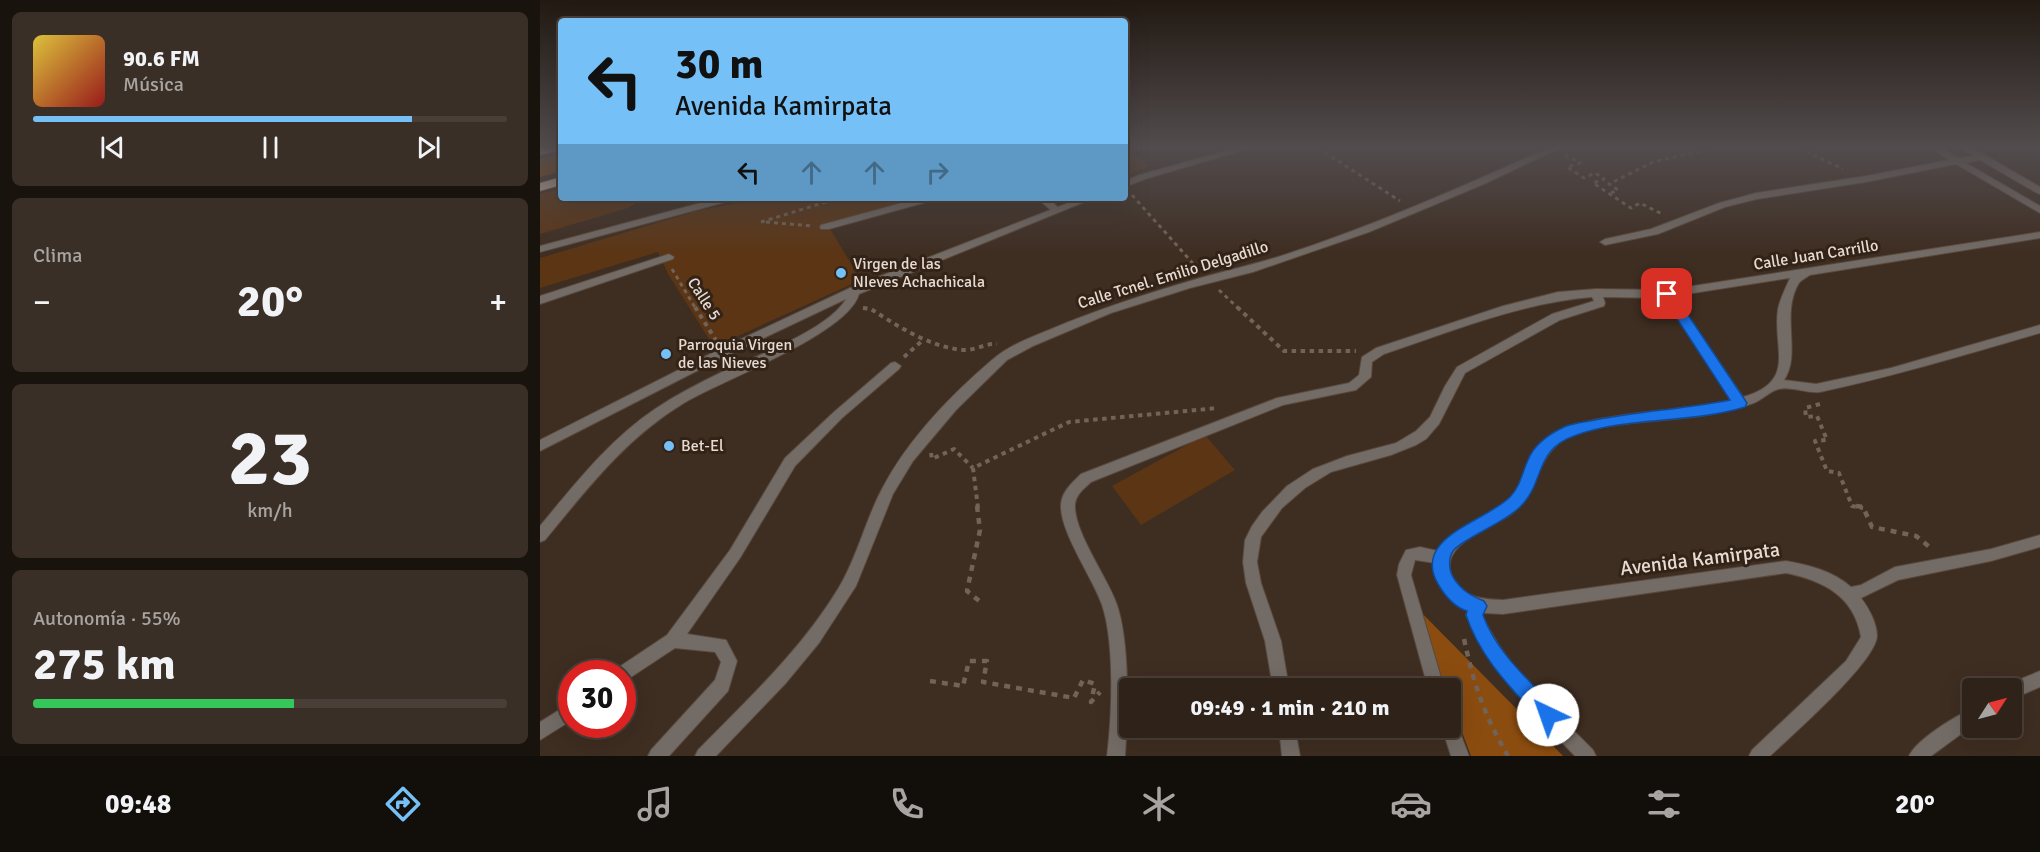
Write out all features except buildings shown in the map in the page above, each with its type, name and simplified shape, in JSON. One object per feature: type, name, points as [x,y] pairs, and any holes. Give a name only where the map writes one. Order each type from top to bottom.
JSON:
[{"type":"street","name":"Calle Tcnel. Emilio Delgadillo","points":[[704,756],[774,686],[802,653],[843,594],[860,560],[886,494],[901,466],[918,443],[996,363],[1011,351],[1092,315],[1248,270],[1416,211],[1478,183]]},
{"type":"street","points":[[1605,242],[1654,232],[1722,205],[1756,196],[1838,183]]},
{"type":"street","points":[[1996,183],[2040,210]]},
{"type":"street","points":[[2025,183],[2040,192]]},
{"type":"street","points":[[540,249],[719,201]]},
{"type":"street","points":[[825,227],[920,201]]},
{"type":"street","points":[[1046,201],[1056,210]]},
{"type":"street","points":[[540,446],[724,352],[854,291],[1081,201]]},
{"type":"street","name":"Calle Juan Carrillo","points":[[1380,351],[1507,309],[1558,296],[1596,293],[1667,294],[2040,235]]},
{"type":"street","points":[[540,300],[669,257]]},
{"type":"street","points":[[1587,756],[1504,666],[1480,631],[1474,615],[1478,606],[1465,602],[1444,578],[1443,551],[1451,542],[1488,522],[1516,502],[1525,489],[1535,460],[1544,447],[1569,431],[1619,420],[1701,411],[1740,403],[1759,397],[1777,384],[1785,370],[1784,308],[1795,279],[1812,270]]},
{"type":"street","points":[[540,536],[621,444],[645,423],[705,386],[818,329],[850,306],[855,298],[854,291]]},
{"type":"street","points":[[1279,678],[1271,635],[1251,568],[1249,552],[1259,526],[1276,505],[1299,484],[1335,465],[1382,454],[1407,445],[1434,424],[1451,383],[1461,370],[1556,317],[1600,303],[1596,293]]},
{"type":"street","points":[[1667,294],[1740,403]]},
{"type":"street","points":[[1777,384],[1816,388],[1902,370],[2040,329]]},
{"type":"street","points":[[1116,756],[1119,726],[1117,647],[1110,606],[1072,525],[1068,504],[1072,492],[1086,478],[1281,401],[1352,387],[1365,376],[1366,360],[1380,351]]},
{"type":"street","points":[[636,665],[673,640],[735,554],[790,462],[895,366]]},
{"type":"street","points":[[1849,594],[1864,591],[1895,574],[1991,555],[2040,542]]},
{"type":"street","points":[[1433,678],[1404,574],[1406,564],[1412,554],[1420,553],[1442,558]]},
{"type":"street","name":"Avenida Kamirpata","points":[[1478,606],[1503,607],[1786,567],[1821,574],[1849,594],[1865,619],[1869,638],[1852,666],[1758,756]]},
{"type":"street","points":[[657,756],[722,685],[729,661],[720,645],[673,640]]},
{"type":"street","points":[[2022,687],[2040,679]]},
{"type":"street","points":[[541,727],[558,718]]},
{"type":"street","points":[[1918,756],[1962,724]]},
{"type":"street","points":[[1288,738],[1291,756]]},
{"type":"street","points":[[1454,738],[1461,756]]},
{"type":"path","points":[[1373,183],[1416,211]]},
{"type":"path","points":[[1593,183],[1631,208],[1640,203],[1677,223]]},
{"type":"path","points":[[1610,183],[1618,190],[1610,194]]},
{"type":"path","points":[[1128,189],[1208,280],[1284,351],[1380,351]]},
{"type":"path","points":[[825,227],[761,222],[829,201]]},
{"type":"path","name":"Calle 5","points":[[669,257],[679,283],[724,352]]},
{"type":"path","points":[[850,306],[871,309],[924,339],[971,350],[991,342],[1011,351]]},
{"type":"path","points":[[895,366],[924,339]]},
{"type":"path","points":[[1816,388],[1824,402],[1804,408],[1806,417],[1817,416],[1827,440],[1815,441],[1827,471],[1839,473],[1852,506],[1863,507],[1872,527],[1916,536],[1948,563]]},
{"type":"path","points":[[973,468],[1069,422],[1222,407]]},
{"type":"path","points":[[918,443],[930,448],[932,459],[954,449],[973,468],[980,530],[967,591],[982,604]]},
{"type":"path","points":[[1464,635],[1474,685],[1494,732],[1508,756]]},
{"type":"path","points":[[930,681],[963,686],[969,661],[987,661],[982,682],[1074,698],[1083,680],[1095,684],[1091,702],[1105,686],[1103,701],[1117,704]]},
{"type":"shaded area","points":[[558,189],[558,201],[639,201],[628,208],[540,234],[540,194]]},
{"type":"shaded area","points":[[748,201],[908,201],[827,224],[861,280],[714,347],[668,274],[658,252],[540,288],[540,258],[700,210]]},
{"type":"shaded area","points":[[1205,435],[1235,470],[1141,525],[1112,486]]},
{"type":"shaded area","points":[[1410,601],[1563,756],[1471,756],[1461,730],[1461,678],[1441,678]]},
{"type":"place","name":"Virgen de las NIeves Achachicala","points":[[841,273]]},
{"type":"place","name":"Parroquia Virgen de las Nieves","points":[[666,354]]},
{"type":"place","name":"Bet-El","points":[[669,446]]},
{"type":"route","points":[[1548,715],[1504,666],[1480,631],[1474,615],[1478,606],[1465,602],[1444,578],[1441,567],[1443,551],[1451,542],[1488,522],[1516,502],[1525,489],[1535,460],[1544,447],[1569,431],[1619,420],[1701,411],[1740,403],[1667,294]]}]
